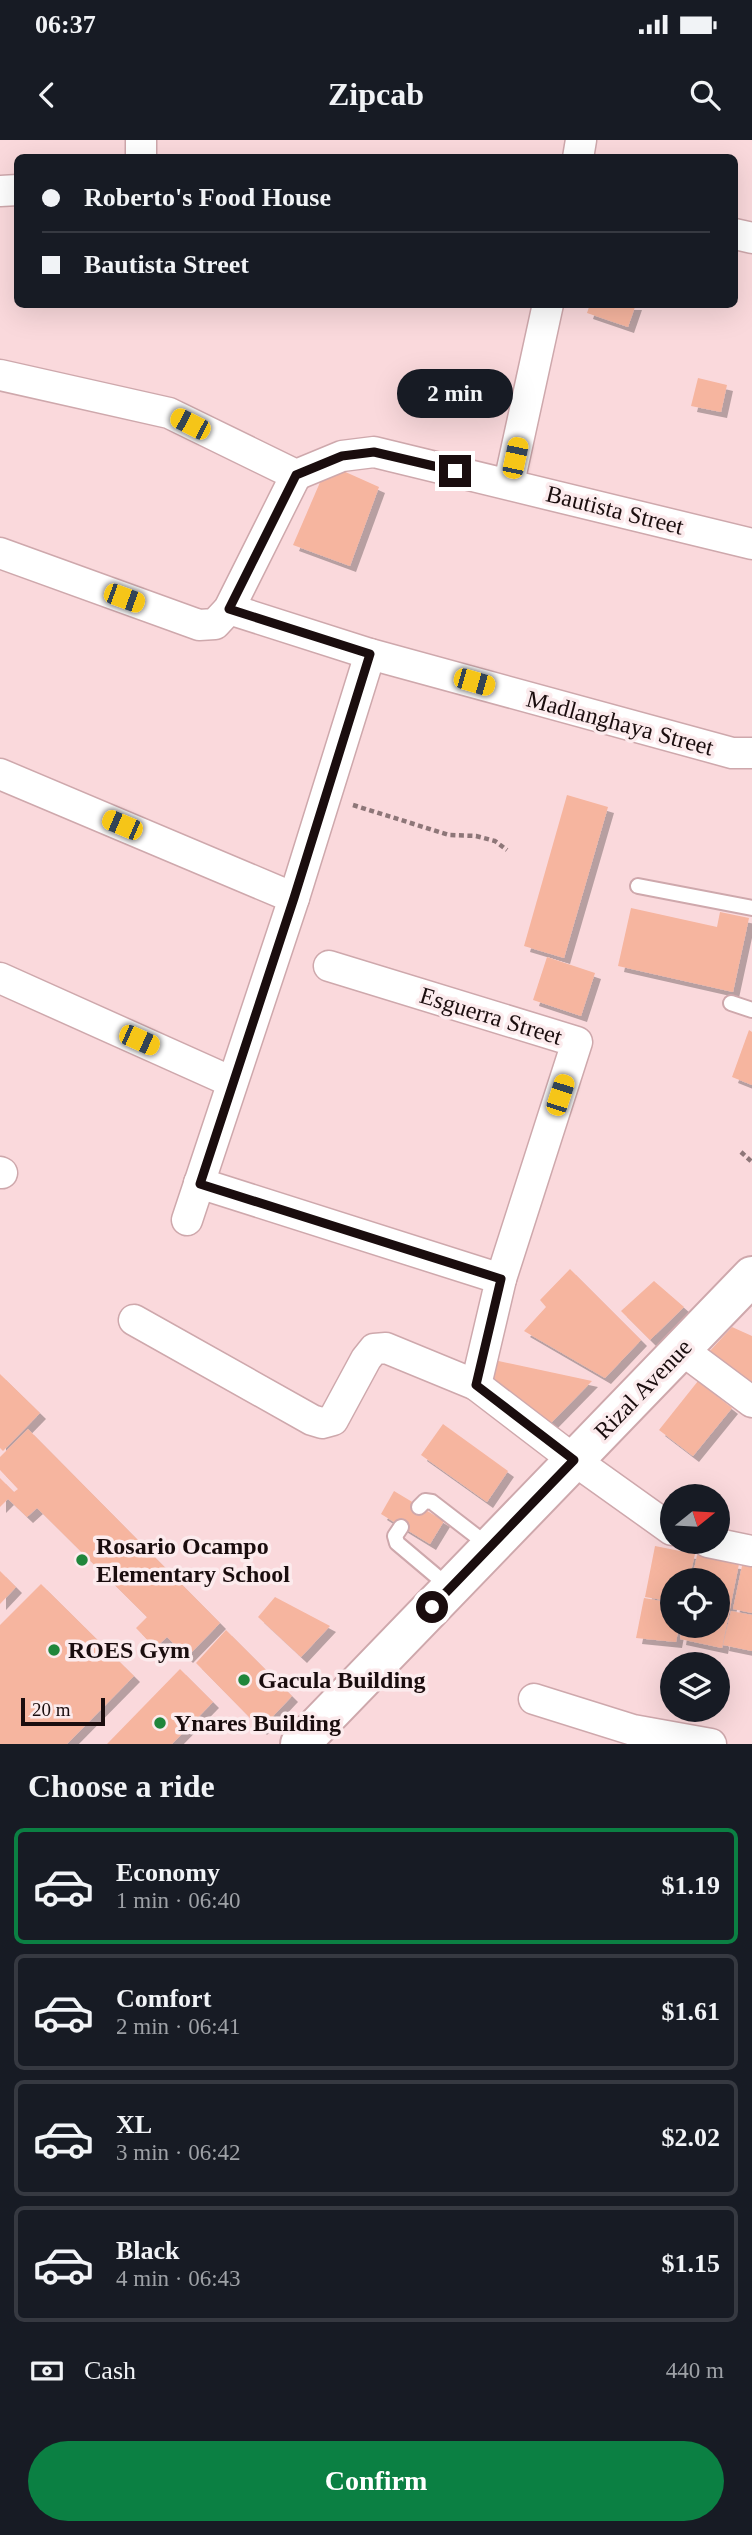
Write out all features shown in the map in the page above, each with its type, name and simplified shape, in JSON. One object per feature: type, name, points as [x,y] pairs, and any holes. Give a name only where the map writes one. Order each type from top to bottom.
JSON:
[{"type":"main road","name":"Rizal Avenue","points":[[300,1744],[752,1276]]},
{"type":"street","points":[[509,483],[547,308]]},
{"type":"street","points":[[0,375],[169,413],[296,475],[229,609],[215,624],[199,625],[0,553]]},
{"type":"street","name":"Bautista Street","points":[[296,475],[342,456],[374,452],[752,544]]},
{"type":"street","name":"Madlanghaya Street","points":[[229,609],[370,654],[732,753],[752,753]]},
{"type":"street","points":[[187,1220],[294,898],[370,654]]},
{"type":"street","points":[[0,774],[294,898]]},
{"type":"street","name":"Esguerra Street","points":[[329,966],[577,1042],[501,1279],[476,1385]]},
{"type":"street","points":[[0,978],[232,1082]]},
{"type":"street","points":[[200,1184],[501,1279]]},
{"type":"street","points":[[134,1321],[312,1420],[322,1423],[333,1420],[374,1349],[386,1348],[476,1385],[660,1521]]},
{"type":"street","points":[[681,1349],[752,1402]]},
{"type":"street","points":[[730,1546],[752,1551]]},
{"type":"street","points":[[534,1699],[633,1730],[711,1744]]},
{"type":"lane","points":[[638,886],[752,908]]},
{"type":"lane","points":[[731,1003],[752,1010]]},
{"type":"lane","points":[[419,1507],[425,1500],[432,1502],[491,1546]]},
{"type":"lane","points":[[401,1527],[395,1535],[397,1543],[450,1588]]},
{"type":"path","points":[[326,796],[449,835],[475,836],[495,841],[507,850]]},
{"type":"path","points":[[741,1152],[752,1162]]},
{"type":"building","points":[[589,308],[635,308],[628,327],[587,313]]},
{"type":"building","points":[[698,378],[727,385],[721,412],[691,406]]},
{"type":"building","points":[[341,470],[379,487],[350,566],[293,545],[321,480]]},
{"type":"building","points":[[567,795],[608,807],[564,958],[524,946]]},
{"type":"building","points":[[631,908],[717,927],[720,912],[749,918],[733,992],[618,966]]},
{"type":"building","points":[[547,957],[595,973],[581,1016],[533,1000]]},
{"type":"building","points":[[749,1030],[752,1032],[752,1085],[732,1077]]},
{"type":"building","points":[[570,1269],[641,1340],[605,1378],[524,1331],[546,1307],[540,1300]]},
{"type":"building","points":[[654,1281],[684,1307],[650,1340],[621,1311]]},
{"type":"building","points":[[732,1327],[752,1336],[752,1383],[744,1377],[741,1379],[708,1353]]},
{"type":"building","points":[[494,1360],[592,1381],[549,1425],[487,1384]]},
{"type":"building","points":[[0,1374],[40,1413],[3,1451],[0,1448]]},
{"type":"building","points":[[698,1381],[732,1408],[693,1456],[659,1430]]},
{"type":"building","points":[[443,1424],[508,1471],[487,1502],[421,1455]]},
{"type":"building","points":[[28,1429],[220,1623],[187,1657],[167,1637],[155,1648],[136,1628],[147,1617],[37,1508],[27,1517],[8,1499],[0,1507],[0,1478],[14,1492],[18,1489],[0,1470],[0,1457]]},
{"type":"building","points":[[394,1491],[444,1521],[430,1544],[381,1514]]},
{"type":"building","points":[[655,1546],[660,1547],[660,1554],[695,1554],[692,1568],[660,1568],[660,1600],[645,1597]]},
{"type":"building","points":[[697,1555],[739,1564],[730,1608],[730,1568],[694,1568]]},
{"type":"building","points":[[743,1561],[752,1563],[752,1613],[733,1609]]},
{"type":"building","points":[[0,1571],[16,1587],[0,1604]]},
{"type":"building","name":"ROES Gym","points":[[41,1584],[134,1676],[67,1744],[0,1744],[0,1625]]},
{"type":"building","points":[[275,1597],[330,1626],[301,1657],[258,1617]]},
{"type":"building","points":[[644,1598],[660,1601],[660,1638],[677,1638],[676,1642],[636,1638]]},
{"type":"building","points":[[731,1611],[752,1615],[752,1651],[723,1645],[725,1638],[730,1638]]},
{"type":"building","name":"Gacula Building","points":[[226,1630],[292,1696],[261,1729],[196,1663]]},
{"type":"building","points":[[680,1638],[724,1638],[722,1648]]},
{"type":"building","name":"Ynares Building","points":[[180,1669],[213,1702],[172,1744],[107,1744]]},
{"type":"place","name":"Rosario Ocampo Elementary School","points":[[82,1560]]},
{"type":"place","name":"ROES Gym","points":[[54,1650]]},
{"type":"place","name":"Gacula Building","points":[[244,1680]]},
{"type":"place","name":"Ynares Building","points":[[160,1723]]},
{"type":"route","points":[[432,1607],[574,1460],[476,1385],[501,1279],[200,1184],[294,898],[370,654],[229,609],[296,475],[342,456],[374,452],[455,471]]}]
